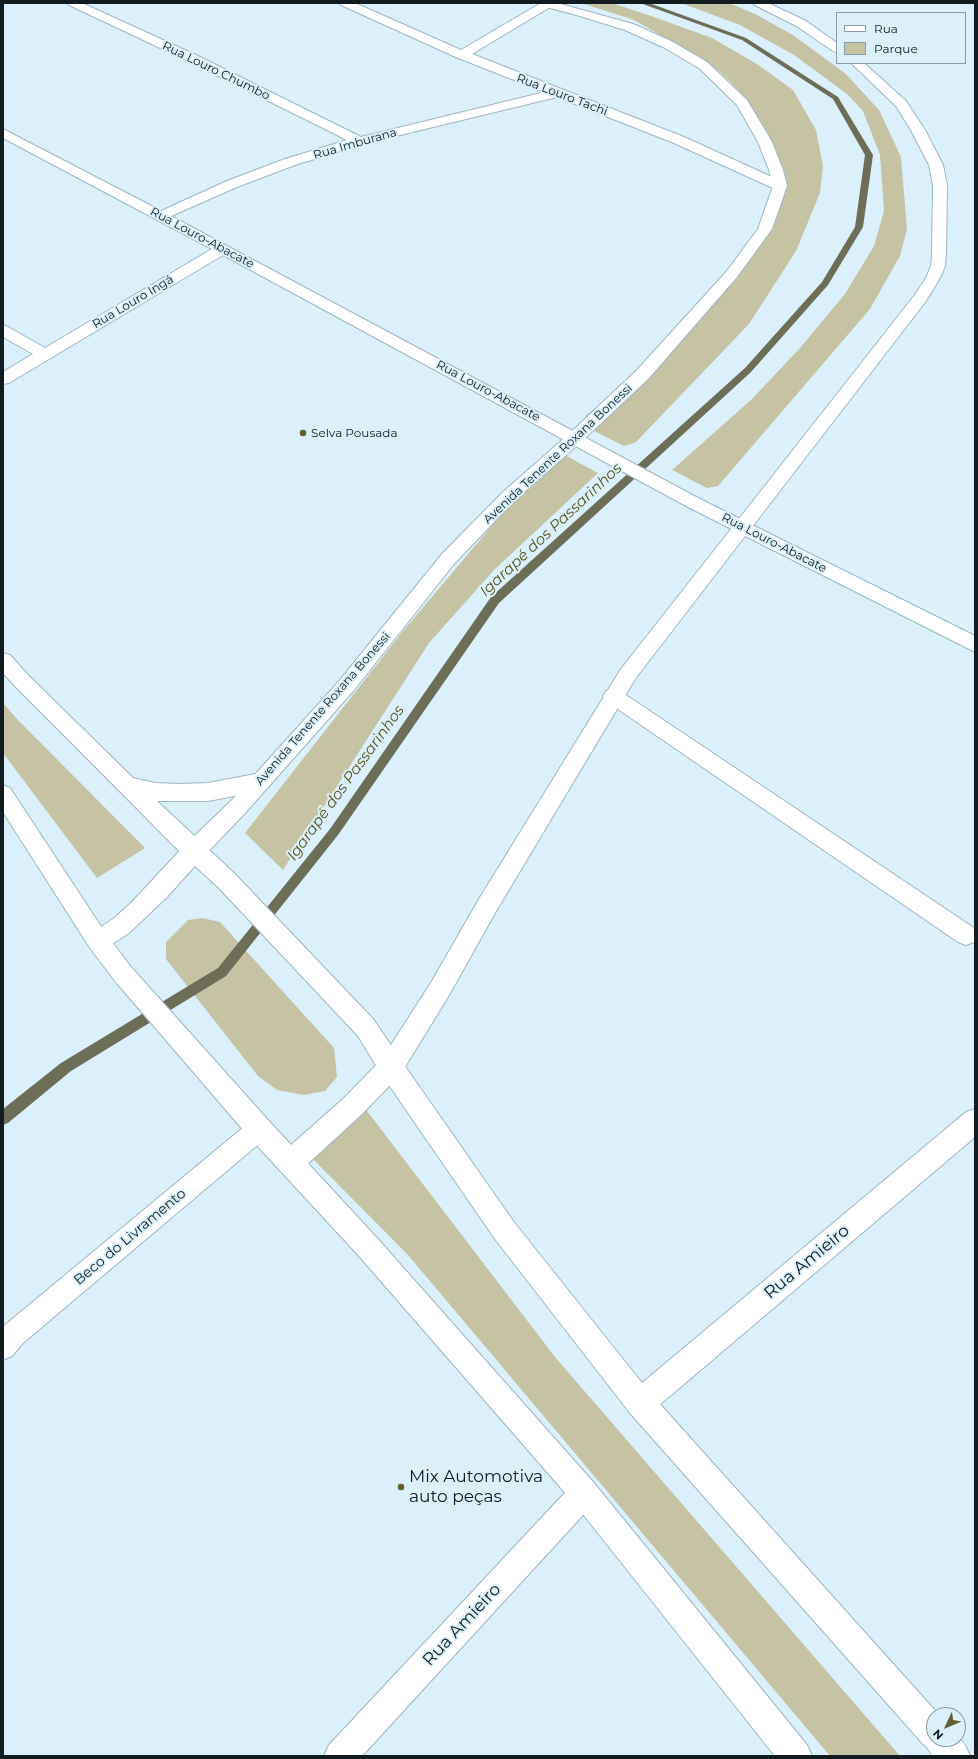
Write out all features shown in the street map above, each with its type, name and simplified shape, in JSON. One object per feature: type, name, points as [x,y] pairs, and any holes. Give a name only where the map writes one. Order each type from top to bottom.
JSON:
[{"type":"street","name":"Rua Louro Chumbo","points":[[73,3],[196,60],[359,141]]},
{"type":"street","name":"Rua Louro Tachi","points":[[345,3],[462,55],[678,140],[780,186]]},
{"type":"street","points":[[759,3],[802,24],[836,47]]},
{"type":"street","points":[[462,55],[546,4],[629,26],[667,44],[703,66],[742,103],[759,129],[776,170],[780,186]]},
{"type":"street","points":[[291,1162],[342,1116],[391,1067],[440,989],[487,906],[613,696],[628,674],[922,298],[938,266],[940,185],[936,165],[918,130],[901,104],[857,64]]},
{"type":"street","name":"Rua Imburana","points":[[160,216],[290,162],[359,141],[557,93]]},
{"type":"street","name":"Rua Louro-Abacate","points":[[3,133],[223,249],[694,503],[975,645]]},
{"type":"street","name":"Avenida Tenente Roxana Bonessi","points":[[98,941],[121,926],[160,890],[194,851],[261,782],[347,685],[448,559],[508,497],[575,438],[643,374],[732,274],[765,229],[780,186]]},
{"type":"street","name":"Rua Louro Ingá","points":[[3,379],[223,249]]},
{"type":"street","points":[[3,330],[44,354]]},
{"type":"street","points":[[3,660],[22,681],[194,851],[226,880],[366,1028],[391,1067],[504,1230],[640,1403],[926,1724]]},
{"type":"street","points":[[613,696],[966,935]]},
{"type":"street","points":[[128,785],[155,792],[180,793],[208,792],[261,782]]},
{"type":"street","points":[[3,794],[98,941],[123,974],[584,1493],[796,1756]]},
{"type":"street","name":"Rua Amieiro","points":[[640,1403],[975,1120]]},
{"type":"street","name":"Rua Amieiro","points":[[340,1756],[584,1493]]},
{"type":"street","points":[[946,1747],[954,1756]]},
{"type":"lane","name":"Beco do Livramento","points":[[3,1348],[14,1334],[259,1128]]},
{"type":"green space","points":[[581,3],[612,3],[651,16],[712,38],[757,64],[793,90],[816,130],[823,166],[820,193],[796,251],[749,324],[636,442],[624,446],[596,432],[585,416],[598,407],[751,259],[770,229],[778,204],[775,148],[765,128],[740,92],[720,72],[695,55],[634,20]]},
{"type":"green space","points":[[681,3],[729,3],[755,14],[793,35],[846,74],[879,110],[901,157],[907,229],[900,256],[870,309],[718,486],[707,488],[672,470],[752,399],[800,348],[845,294],[874,246],[884,211],[880,155],[863,111],[847,94],[794,55],[740,25]]},
{"type":"green space","points":[[559,452],[598,473],[494,570],[429,643],[283,870],[245,833],[403,631],[550,457]]},
{"type":"green space","points":[[3,703],[145,848],[97,878],[3,753]]},
{"type":"green space","points":[[202,918],[220,922],[334,1048],[337,1077],[325,1091],[304,1095],[277,1090],[258,1076],[166,959],[166,942],[188,920]]},
{"type":"green space","points":[[364,1107],[555,1357],[900,1756],[830,1756],[408,1255],[308,1154]]},
{"type":"waterway","name":"Igarapé dos Passarinhos","points":[[3,1118],[66,1067],[222,972],[334,832],[495,600],[748,370],[825,283],[859,227],[869,155],[836,98],[744,39],[643,3]]},
{"type":"place","name":"Selva Pousada","points":[[303,433]]},
{"type":"place","name":"Mix Automotiva auto peças","points":[[401,1487]]}]
